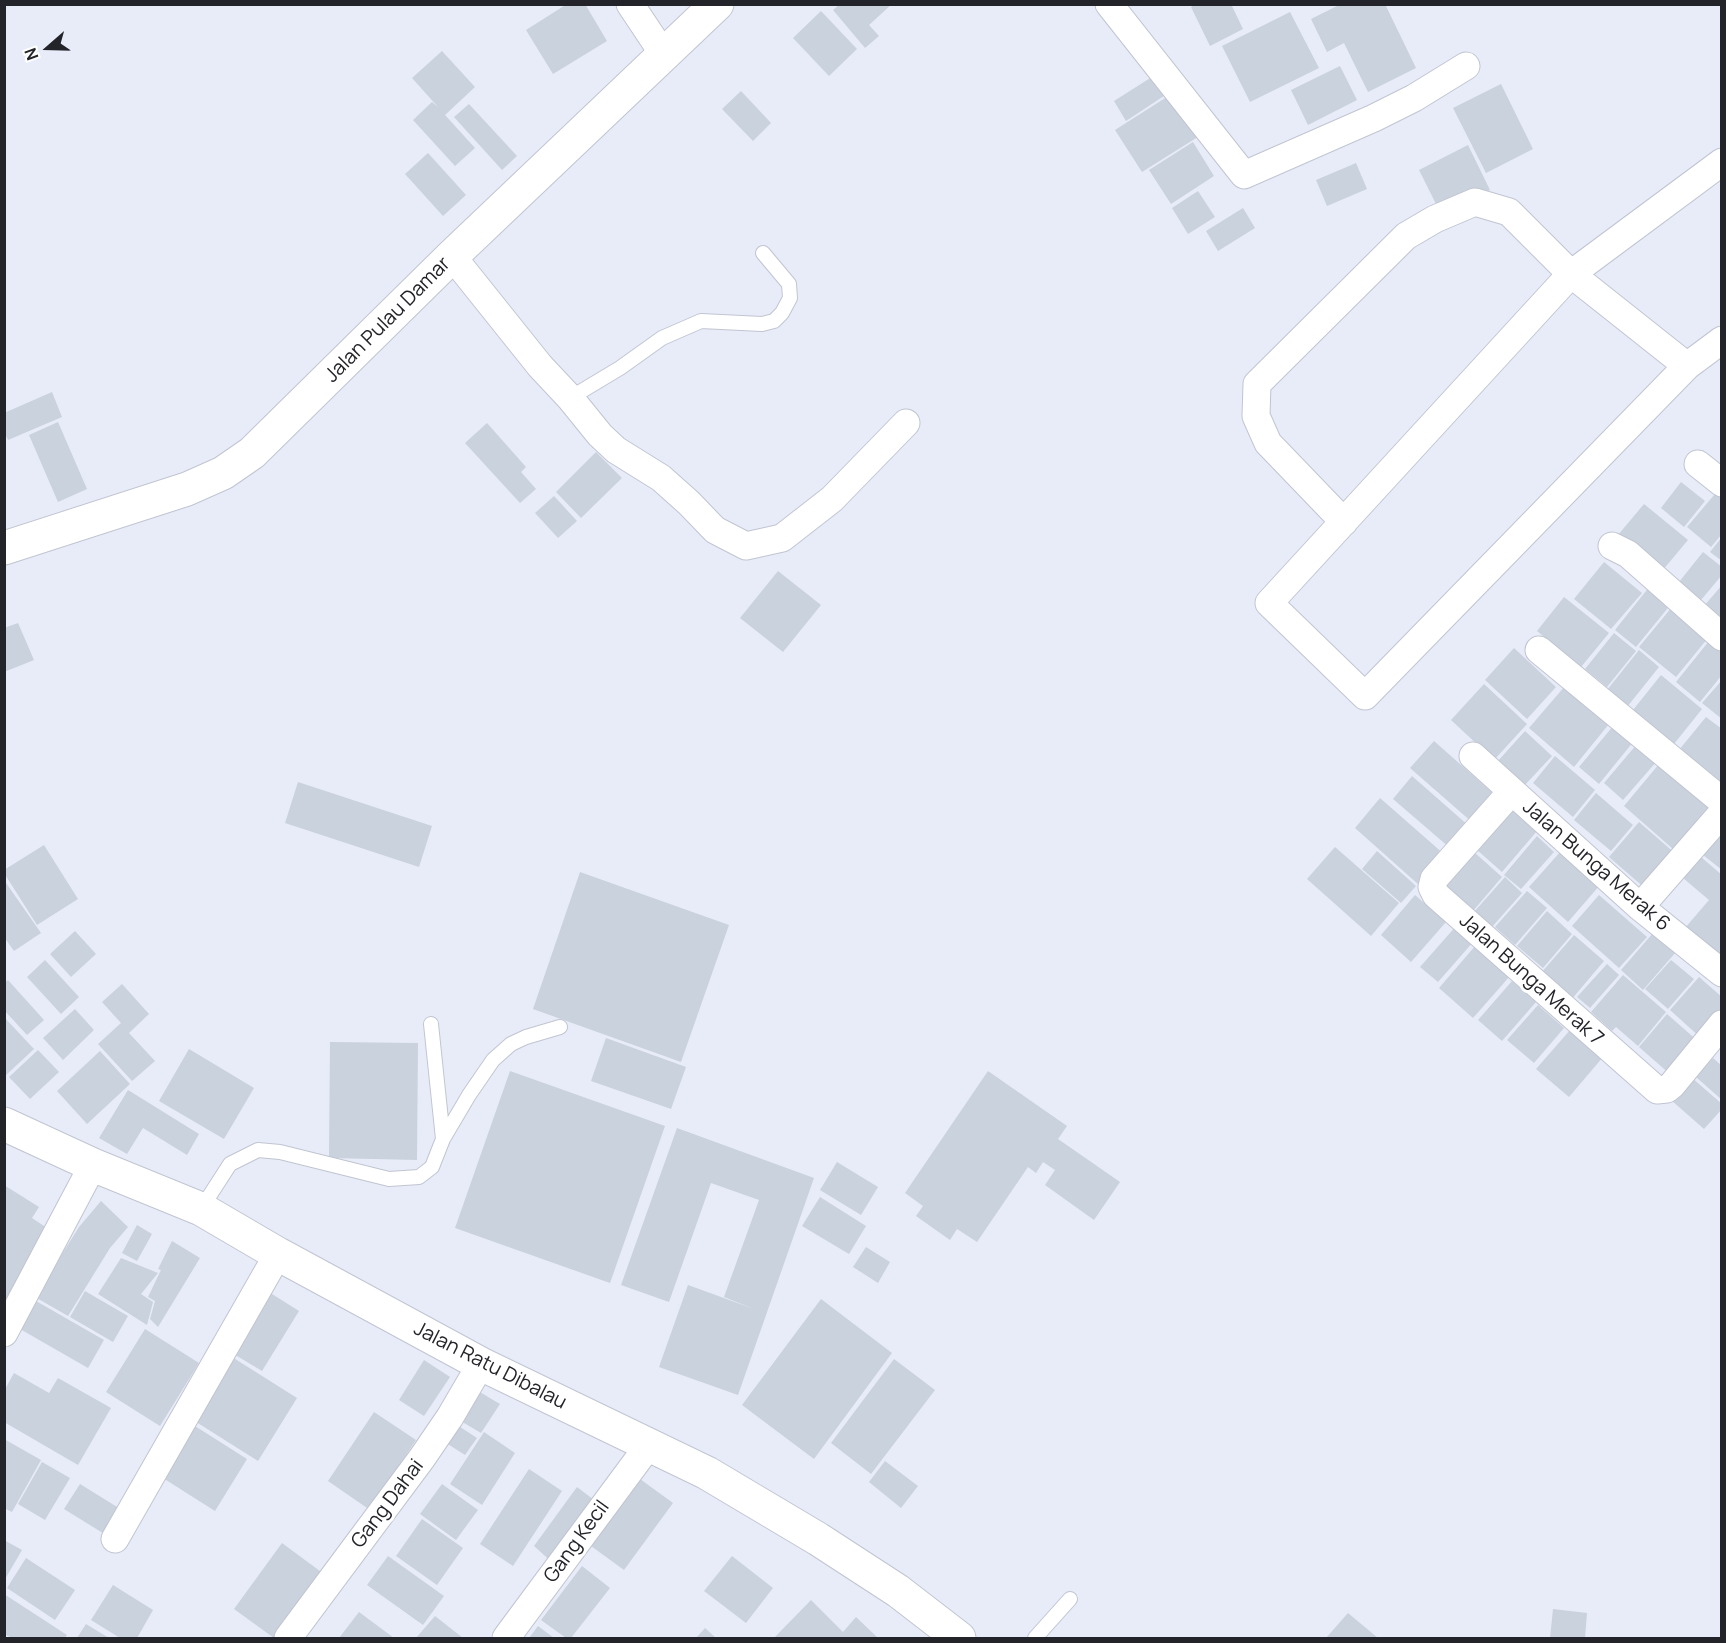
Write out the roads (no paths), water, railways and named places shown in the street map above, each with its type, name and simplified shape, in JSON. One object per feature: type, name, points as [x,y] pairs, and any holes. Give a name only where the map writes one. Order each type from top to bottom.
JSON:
[{"type":"main road","name":"Jalan Pulau Damar","points":[[6,543],[187,489],[233,466],[252,453],[452,256],[717,4]]},
{"type":"main road","name":"Jalan Ratu Dibalau","points":[[4,1124],[93,1165],[201,1209],[278,1254],[481,1364],[707,1473],[898,1590],[954,1637]]},
{"type":"street","points":[[630,4],[664,55]]},
{"type":"street","points":[[1109,4],[1244,175],[1374,118],[1414,98],[1466,66]]},
{"type":"street","points":[[1722,162],[1571,274],[1269,603],[1365,696],[1687,366],[1722,340]]},
{"type":"street","points":[[1344,522],[1268,443],[1256,416],[1257,384],[1406,236],[1435,219],[1475,202],[1509,212],[1571,274],[1687,366]]},
{"type":"street","points":[[452,256],[540,366],[600,435],[616,450],[662,478],[714,530],[746,546],[783,538],[832,499],[906,423]]},
{"type":"street","points":[[1698,464],[1722,483]]},
{"type":"street","points":[[1612,546],[1628,555],[1722,637]]},
{"type":"street","points":[[1539,650],[1722,801]]},
{"type":"street","name":"Jalan Bunga Merak 6","points":[[1473,756],[1640,907],[1722,973]]},
{"type":"street","name":"Jalan Bunga Merak 7","points":[[1512,791],[1434,879],[1432,887],[1436,895],[1657,1090],[1667,1089],[1672,1084],[1722,1024]]},
{"type":"street","points":[[1640,907],[1722,813]]},
{"type":"street","points":[[4,1333],[93,1165]]},
{"type":"street","points":[[115,1539],[278,1254]]},
{"type":"street","name":"Gang Dahai","points":[[288,1638],[422,1458],[450,1417],[481,1364]]},
{"type":"street","name":"Gang Kecil","points":[[506,1638],[649,1445]]},
{"type":"lane","points":[[570,398],[620,368],[662,338],[701,321],[762,324],[774,321],[782,313],[790,298],[789,284],[763,253]]},
{"type":"lane","points":[[430,1024],[443,1139]]},
{"type":"lane","points":[[201,1209],[230,1164],[258,1149],[280,1152],[389,1179],[419,1177],[432,1167],[443,1139],[493,1060],[511,1044],[560,1027]]},
{"type":"lane","points":[[1035,1638],[1070,1599]]}]
